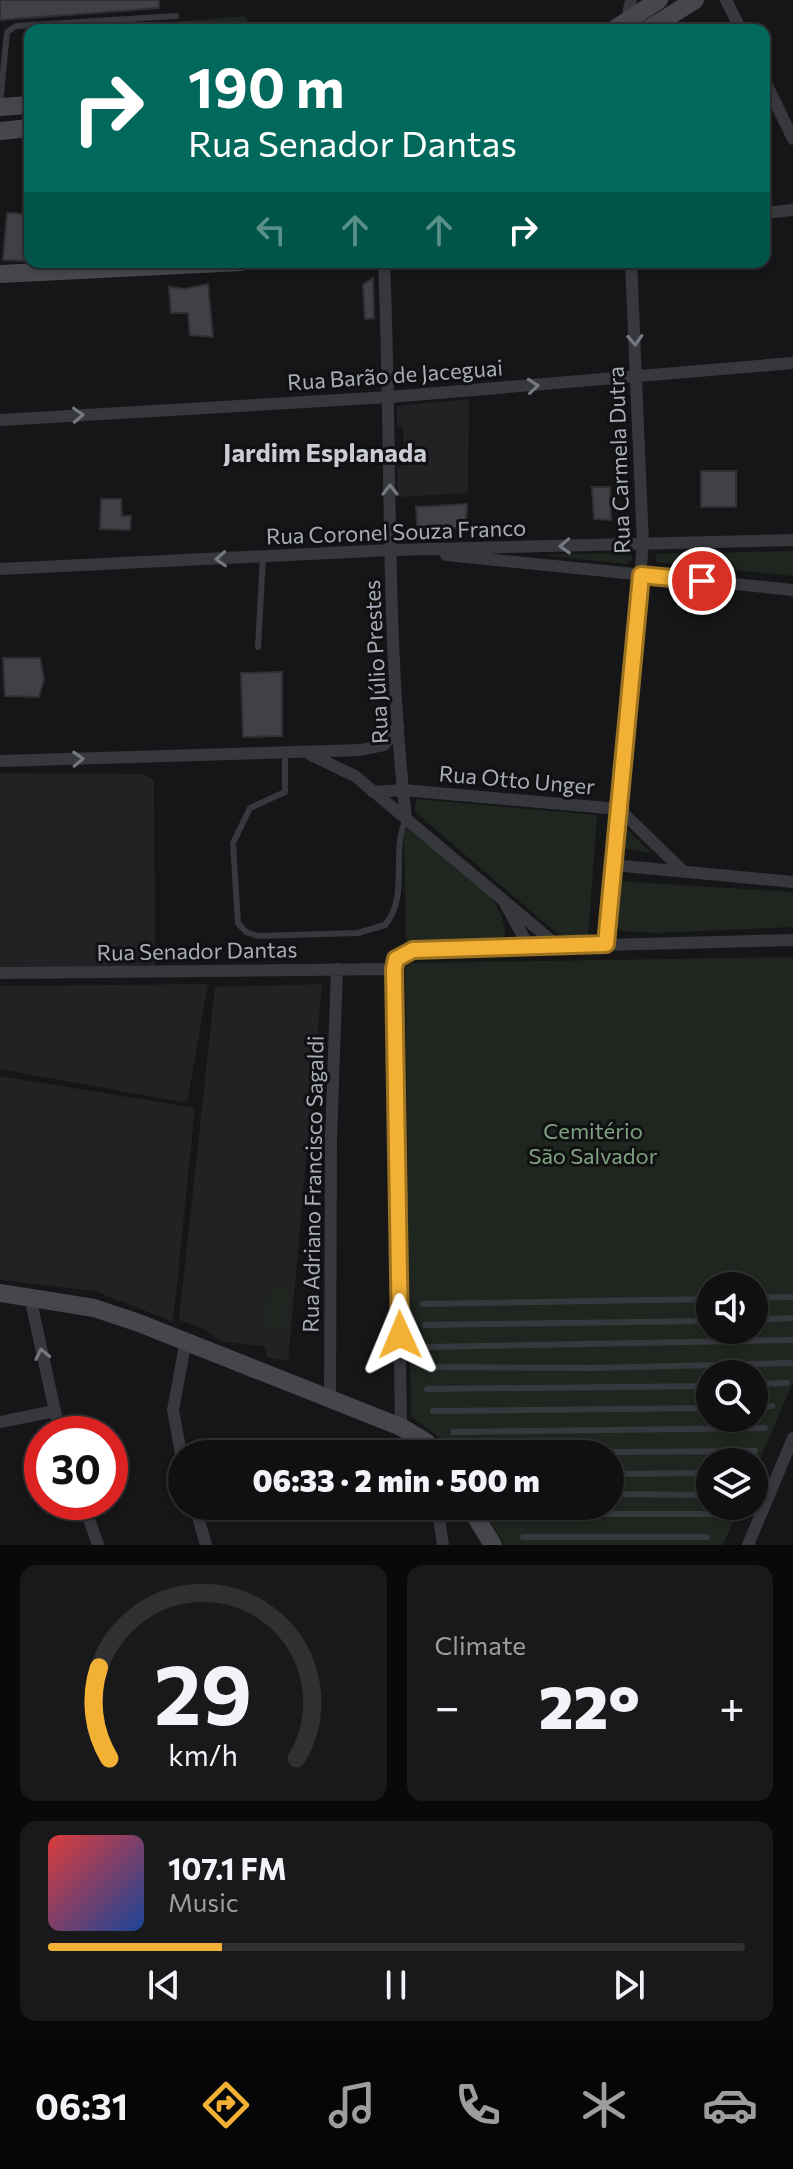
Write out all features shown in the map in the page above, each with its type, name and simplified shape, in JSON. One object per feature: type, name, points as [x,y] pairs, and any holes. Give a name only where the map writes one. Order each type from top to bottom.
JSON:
[{"type":"main road","points":[[627,24],[659,0]]},
{"type":"main road","points":[[657,24],[695,0]]},
{"type":"main road","points":[[0,108],[24,106]]},
{"type":"main road","points":[[0,131],[24,129]]},
{"type":"main road","points":[[0,274],[120,268]]},
{"type":"main road","points":[[0,1293],[94,1308],[186,1340],[401,1427],[417,1440]]},
{"type":"main road","points":[[478,1520],[493,1545]]},
{"type":"street","points":[[623,24],[631,0]]},
{"type":"street","points":[[726,0],[738,24]]},
{"type":"street","points":[[770,91],[793,139]]},
{"type":"street","points":[[770,212],[793,210]]},
{"type":"street","name":"Rua Júlio Prestes","points":[[384,268],[390,397],[391,550],[406,819]]},
{"type":"street","name":"Rua Carmela Dutra","points":[[606,944],[643,544],[631,268]]},
{"type":"street","name":"Rua Barão de Jaceguai","points":[[0,420],[390,397],[793,363]]},
{"type":"street","name":"Rua Coronel Souza Franco","points":[[0,569],[391,550],[793,540]]},
{"type":"street","points":[[391,550],[793,590]]},
{"type":"street","points":[[0,761],[377,749],[399,726]]},
{"type":"street","points":[[305,752],[339,766],[373,792],[558,946]]},
{"type":"street","name":"Rua Otto Unger","points":[[373,792],[403,790],[619,809],[681,869]]},
{"type":"street","points":[[613,865],[681,869],[793,882]]},
{"type":"street","points":[[500,895],[529,947]]},
{"type":"street","points":[[401,1427],[394,969],[401,954],[413,950],[793,940]]},
{"type":"street","name":"Rua Adriano Francisco Sagaldi","points":[[330,1399],[331,1139],[337,969]]},
{"type":"street","name":"Rua Senador Dantas","points":[[0,973],[394,969]]},
{"type":"street","points":[[30,1297],[55,1416]]},
{"type":"street","points":[[179,1440],[173,1410],[186,1340]]},
{"type":"street","points":[[0,1422],[54,1411]]},
{"type":"street","points":[[748,1545],[793,1438]]},
{"type":"street","points":[[89,1520],[98,1545]]},
{"type":"street","points":[[199,1520],[206,1545]]},
{"type":"street","points":[[439,1520],[443,1545]]},
{"type":"lane","points":[[48,24],[176,16]]},
{"type":"lane","points":[[0,108],[7,32],[24,26]]},
{"type":"lane","points":[[258,647],[263,557]]},
{"type":"lane","points":[[285,752],[285,792],[250,808],[233,843],[238,923],[246,932],[258,936],[358,933],[385,925],[398,903],[400,839],[406,819]]},
{"type":"lane","points":[[768,1298],[793,1297]]},
{"type":"lane","points":[[423,1304],[696,1299]]},
{"type":"lane","points":[[768,1319],[793,1318]]},
{"type":"lane","points":[[425,1325],[696,1321]]},
{"type":"lane","points":[[426,1347],[793,1340]]},
{"type":"lane","points":[[429,1367],[592,1368],[790,1363]]},
{"type":"lane","points":[[768,1384],[787,1383]]},
{"type":"lane","points":[[427,1389],[696,1386]]},
{"type":"lane","points":[[768,1406],[772,1406]]},
{"type":"lane","points":[[433,1411],[696,1408]]},
{"type":"lane","points":[[453,1432],[696,1429]]},
{"type":"lane","points":[[624,1452],[696,1451]]},
{"type":"lane","points":[[624,1474],[696,1473]]},
{"type":"lane","points":[[624,1494],[696,1495]]},
{"type":"lane","points":[[624,1514],[696,1514]]},
{"type":"lane","points":[[523,1537],[707,1537]]},
{"type":"shaded area","points":[[469,399],[468,493],[398,497],[397,469],[405,463],[403,427],[397,427],[397,406]]},
{"type":"shaded area","points":[[0,773],[143,774],[154,780],[155,965],[0,967]]},
{"type":"shaded area","points":[[208,984],[187,1103],[0,1069],[0,986]]},
{"type":"shaded area","points":[[322,984],[288,1361],[267,1357],[265,1346],[222,1342],[204,1329],[179,1320],[215,987]]},
{"type":"shaded area","points":[[0,1076],[195,1108],[173,1322],[95,1291],[0,1280]]},
{"type":"green space","points":[[245,16],[248,24],[148,24]]},
{"type":"green space","points":[[793,551],[793,576],[656,562],[656,554]]},
{"type":"green space","points":[[631,553],[632,560],[627,564],[540,555]]},
{"type":"green space","points":[[416,799],[597,815],[588,937],[559,935],[415,812]]},
{"type":"green space","points":[[625,827],[651,853],[624,848]]},
{"type":"green space","points":[[409,828],[454,861],[482,887],[502,917],[506,934],[499,942],[406,945],[404,832]]},
{"type":"green space","points":[[617,881],[793,892],[793,927],[658,933],[621,931],[613,921]]},
{"type":"green space","name":"Cemitério São Salvador","points":[[793,957],[793,1382],[765,1448],[696,1448],[696,1520],[734,1520],[723,1545],[505,1545],[490,1520],[624,1520],[624,1440],[442,1440],[411,1416],[405,963]]},
{"type":"green space","points":[[270,1285],[288,1287],[284,1328],[266,1327]]},
{"type":"building","points":[[0,0],[159,0],[159,8],[0,20]]},
{"type":"building","points":[[7,213],[24,214],[24,261],[3,260]]},
{"type":"building","points":[[373,278],[374,318],[365,319],[363,285]]},
{"type":"building","points":[[208,284],[213,337],[190,335],[188,313],[171,313],[169,287],[185,289]]},
{"type":"building","points":[[701,471],[736,471],[736,507],[701,507]]},
{"type":"building","points":[[592,487],[610,487],[611,520],[594,519]]},
{"type":"building","points":[[101,499],[121,499],[122,516],[131,516],[130,530],[100,529]]},
{"type":"building","points":[[467,504],[466,528],[432,529],[432,536],[418,536],[416,507]]},
{"type":"building","points":[[3,658],[40,658],[44,679],[39,697],[5,696]]},
{"type":"building","points":[[282,672],[282,736],[243,737],[241,673]]},
{"type":"district","name":"Jardim Esplanada","points":[[325,453]]},
{"type":"route","points":[[400,1335],[396,959],[413,950],[606,944],[641,575],[702,581]]}]
